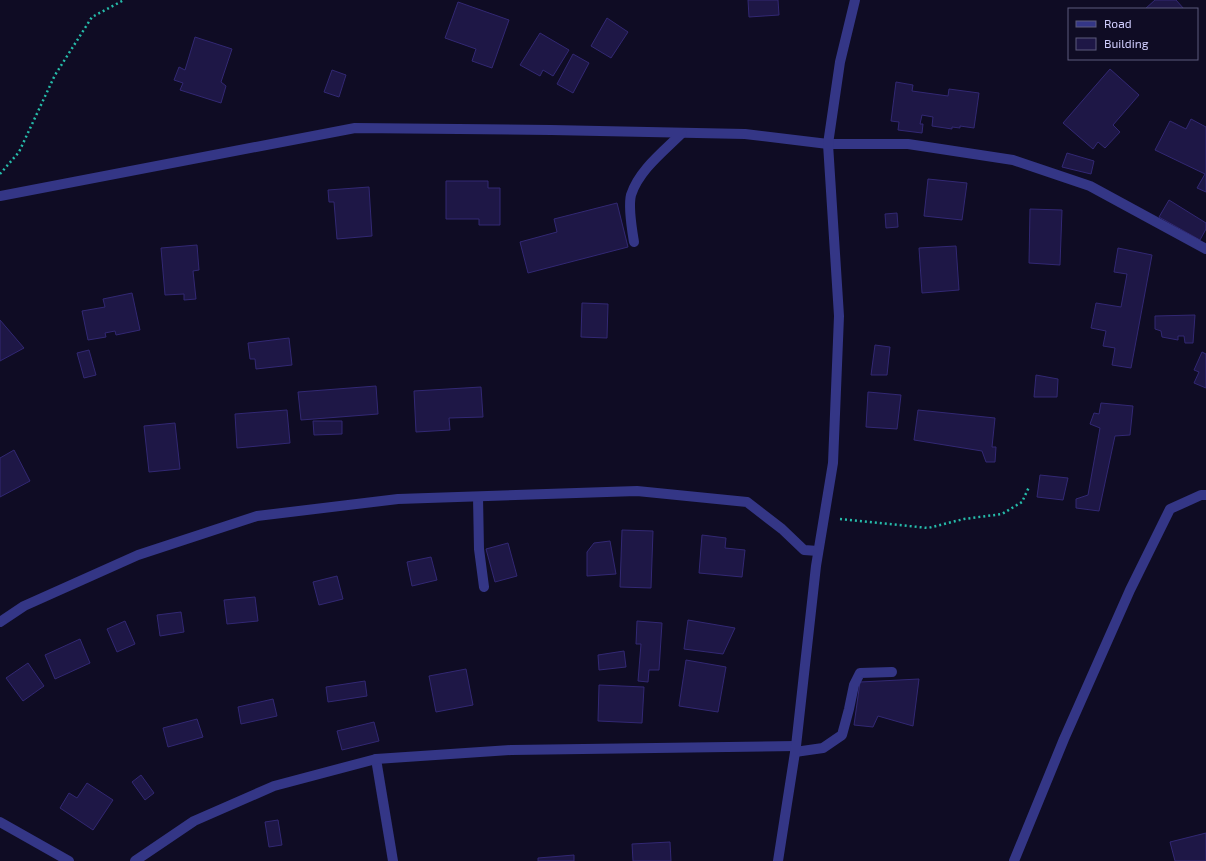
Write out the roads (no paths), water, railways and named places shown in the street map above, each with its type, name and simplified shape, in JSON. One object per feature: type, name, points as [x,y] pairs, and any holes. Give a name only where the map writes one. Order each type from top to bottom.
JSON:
[{"type":"street","points":[[778,861],[795,749],[818,552],[833,463],[839,316],[828,144],[840,62],[854,0]]},
{"type":"street","points":[[0,196],[355,128],[746,134],[828,144],[908,144],[1013,160],[1090,186],[1206,249]]},
{"type":"street","points":[[634,242],[631,226],[631,196],[640,176],[682,133]]},
{"type":"street","points":[[0,622],[24,606],[138,555],[256,516],[398,499],[637,491],[747,502],[782,529],[804,550],[818,552]]},
{"type":"street","points":[[1014,861],[1064,739],[1130,590],[1170,509],[1201,495],[1206,495]]},
{"type":"street","points":[[478,497],[479,549],[484,587]]},
{"type":"street","points":[[135,861],[194,821],[274,786],[376,759],[511,750],[823,748],[842,735],[854,685],[860,673],[892,672]]},
{"type":"street","points":[[376,759],[393,861]]},
{"type":"street","points":[[0,822],[69,861]]}]
